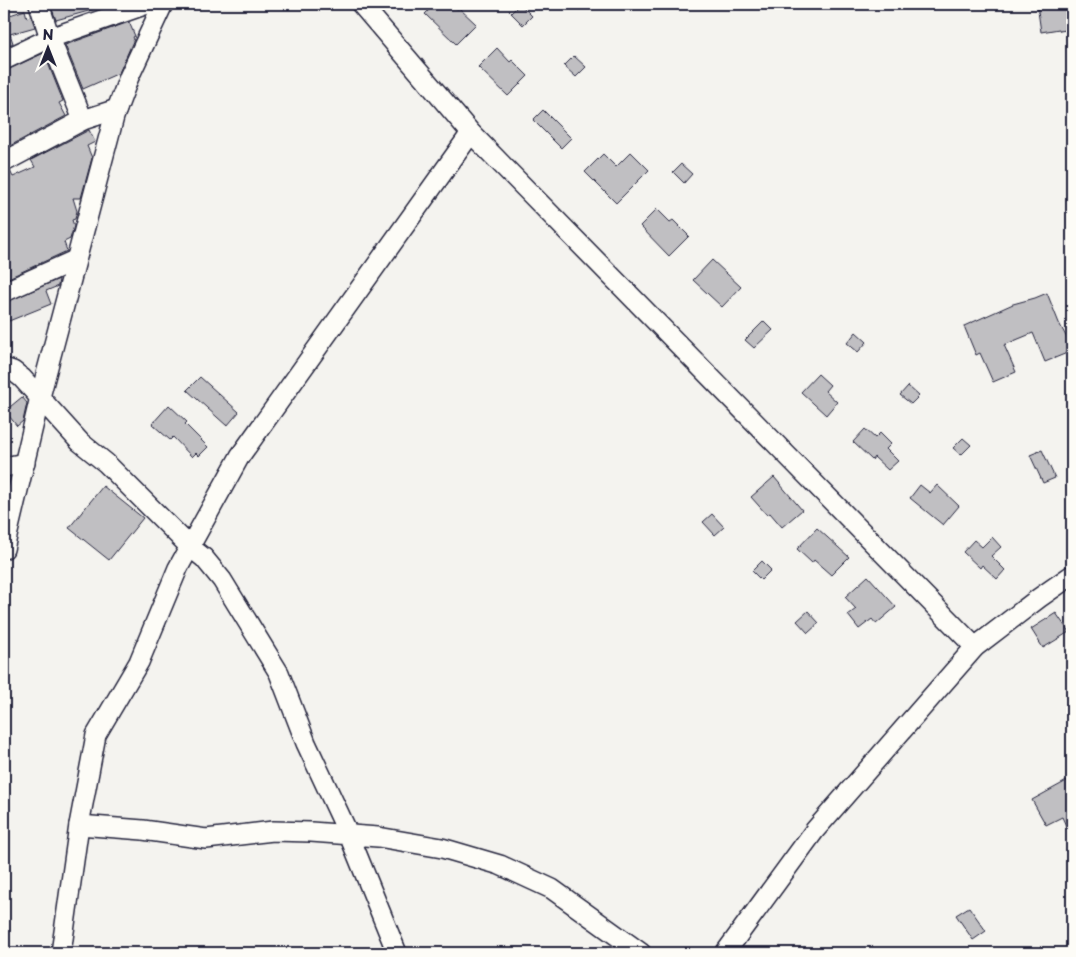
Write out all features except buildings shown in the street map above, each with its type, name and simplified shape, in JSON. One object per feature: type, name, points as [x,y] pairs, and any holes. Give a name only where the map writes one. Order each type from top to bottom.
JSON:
[{"type":"street","points":[[39,4],[50,38],[84,120]]},
{"type":"street","points":[[4,60],[50,38],[147,4]]},
{"type":"street","points":[[4,549],[75,260],[117,109],[129,77],[163,4]]},
{"type":"street","points":[[361,4],[471,133],[975,647]]},
{"type":"street","points":[[4,162],[84,120],[117,109]]},
{"type":"street","points":[[61,953],[79,825],[96,735],[139,662],[178,568],[240,456],[471,133]]},
{"type":"street","points":[[4,292],[75,260]]},
{"type":"street","points":[[4,368],[13,370],[80,442],[106,463],[213,568],[279,673],[306,743],[349,835],[397,953]]},
{"type":"street","points":[[4,467],[24,463]]},
{"type":"street","points":[[725,953],[815,830],[975,647],[1072,575]]},
{"type":"street","points":[[79,825],[143,830],[206,840],[273,831],[292,831],[408,841],[442,848],[500,864],[552,889],[641,953]]}]
